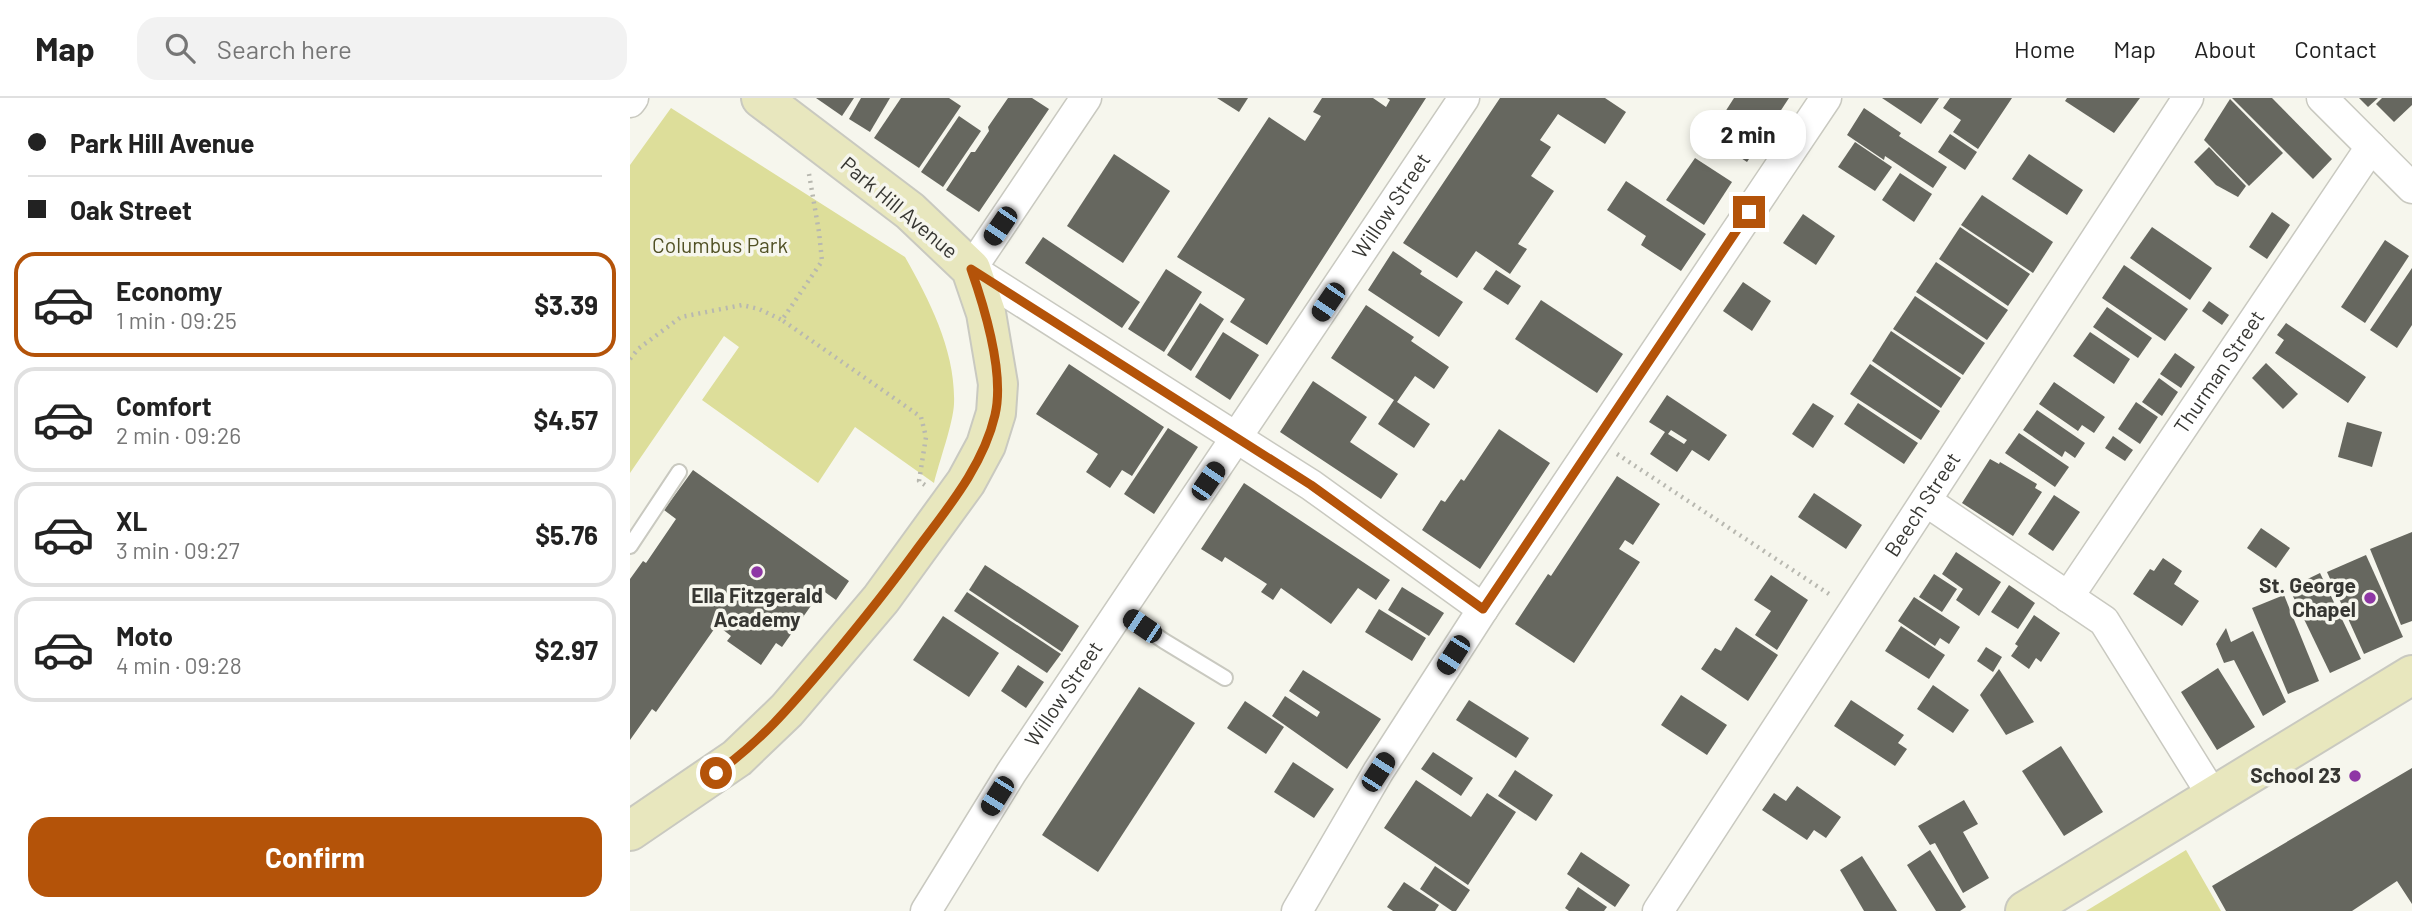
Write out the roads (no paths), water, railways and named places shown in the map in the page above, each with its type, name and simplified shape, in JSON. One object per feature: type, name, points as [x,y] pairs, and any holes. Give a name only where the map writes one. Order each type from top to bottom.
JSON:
[{"type":"street","name":"Park Hill Avenue","points":[[630,831],[737,758],[787,710],[881,599],[951,504],[986,444],[996,413],[998,384],[988,325],[971,269],[910,211],[761,98]]},
{"type":"street","points":[[1086,98],[971,269],[1311,485],[1483,609]]},
{"type":"street","name":"Willow Street","points":[[926,911],[1011,773],[1464,98]]},
{"type":"street","points":[[1297,911],[1378,772],[1483,609],[1826,98]]},
{"type":"street","name":"Beech Street","points":[[1658,911],[2188,98]]},
{"type":"street","points":[[2322,98],[2412,188]]},
{"type":"street","name":"Thurman Street","points":[[2068,597],[2371,147]]},
{"type":"street","points":[[1926,501],[2104,621],[2213,796]]},
{"type":"street","points":[[2025,911],[2412,676]]},
{"type":"lane","points":[[630,546],[680,472]]},
{"type":"lane","points":[[1120,611],[1225,678]]},
{"type":"place","name":"Ella Fitzgerald Academy","points":[[757,572]]},
{"type":"place","name":"St. George Chapel","points":[[2370,598]]},
{"type":"place","name":"School 23","points":[[2355,776]]},
{"type":"park label","name":"Columbus Park","points":[[720,246]]}]
